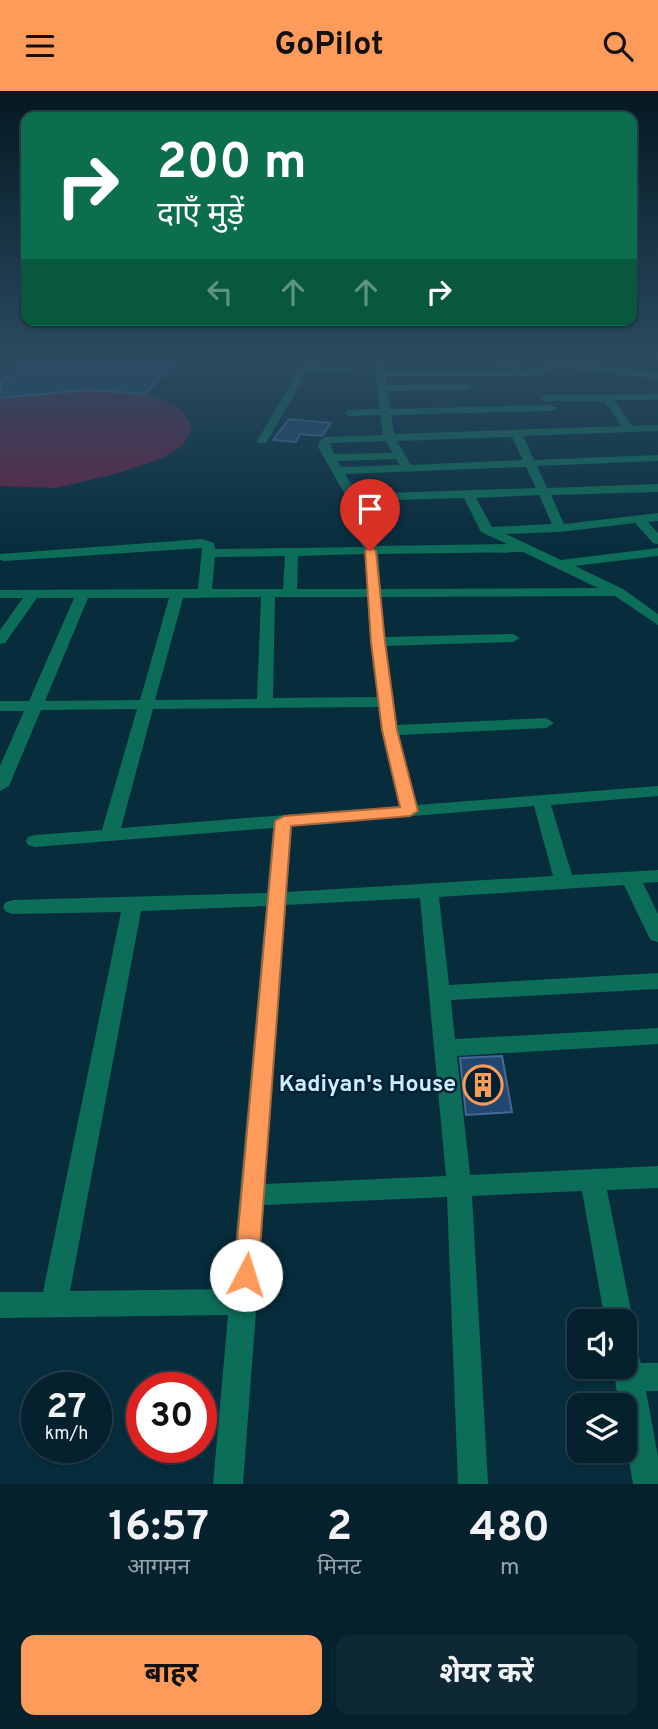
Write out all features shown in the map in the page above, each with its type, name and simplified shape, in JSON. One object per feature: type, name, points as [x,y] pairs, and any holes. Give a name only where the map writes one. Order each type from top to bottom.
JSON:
[{"type":"street","points":[[262,441],[273,422]]},
{"type":"street","points":[[387,422],[389,437],[407,468]]},
{"type":"street","points":[[561,422],[568,432]]},
{"type":"street","points":[[624,422],[629,429]]},
{"type":"street","points":[[410,811],[390,730],[378,642],[370,551],[353,498],[324,447],[328,439],[658,428]]},
{"type":"street","points":[[516,433],[560,528]]},
{"type":"street","points":[[330,458],[400,456]]},
{"type":"street","points":[[338,471],[658,458]]},
{"type":"street","points":[[353,498],[657,490]]},
{"type":"street","points":[[469,495],[482,525],[490,531],[652,610],[658,621]]},
{"type":"street","points":[[490,531],[560,528],[658,517]]},
{"type":"street","points":[[638,519],[658,540]]},
{"type":"street","points":[[4,557],[208,544],[205,593]]},
{"type":"street","points":[[208,553],[527,548]]},
{"type":"street","points":[[290,593],[292,552]]},
{"type":"street","points":[[558,565],[658,552]]},
{"type":"street","points":[[0,594],[618,592]]},
{"type":"street","points":[[0,786],[5,761],[33,707],[83,593]]},
{"type":"street","points":[[110,835],[177,593]]},
{"type":"street","points":[[265,705],[268,593]]},
{"type":"street","points":[[0,640],[33,594]]},
{"type":"street","points":[[378,642],[513,638]]},
{"type":"street","points":[[0,706],[387,702]]},
{"type":"street","points":[[390,730],[546,723]]},
{"type":"street","points":[[35,841],[658,791]]},
{"type":"street","points":[[541,800],[564,882]]},
{"type":"street","points":[[228,1484],[275,899],[284,821]]},
{"type":"street","points":[[13,907],[132,906],[658,876]]},
{"type":"street","points":[[631,878],[658,935]]},
{"type":"street","points":[[429,890],[459,1186],[473,1484]]},
{"type":"street","points":[[54,1304],[132,906]]},
{"type":"street","points":[[439,993],[658,981]]},
{"type":"street","points":[[444,1048],[658,1036]]},
{"type":"street","points":[[253,1195],[658,1177]]},
{"type":"street","points":[[593,1180],[616,1309]]},
{"type":"street","points":[[0,1304],[244,1302]]},
{"type":"street","points":[[637,1370],[658,1377]]},
{"type":"street","points":[[629,1379],[648,1484]]},
{"type":"shaded area","points":[[0,422],[189,422],[192,429],[182,446],[163,458],[119,473],[56,488],[0,486]]},
{"type":"building","points":[[287,422],[331,423],[322,436],[300,434],[296,442],[273,440]]},
{"type":"building","name":"Kadiyan's House","points":[[502,1056],[512,1112],[466,1115],[460,1058]]},
{"type":"place","name":"Kadiyan's House","points":[[483,1085]]},
{"type":"route","points":[[246,1275],[275,899],[284,821],[410,811],[390,730],[378,642],[370,551]]}]
